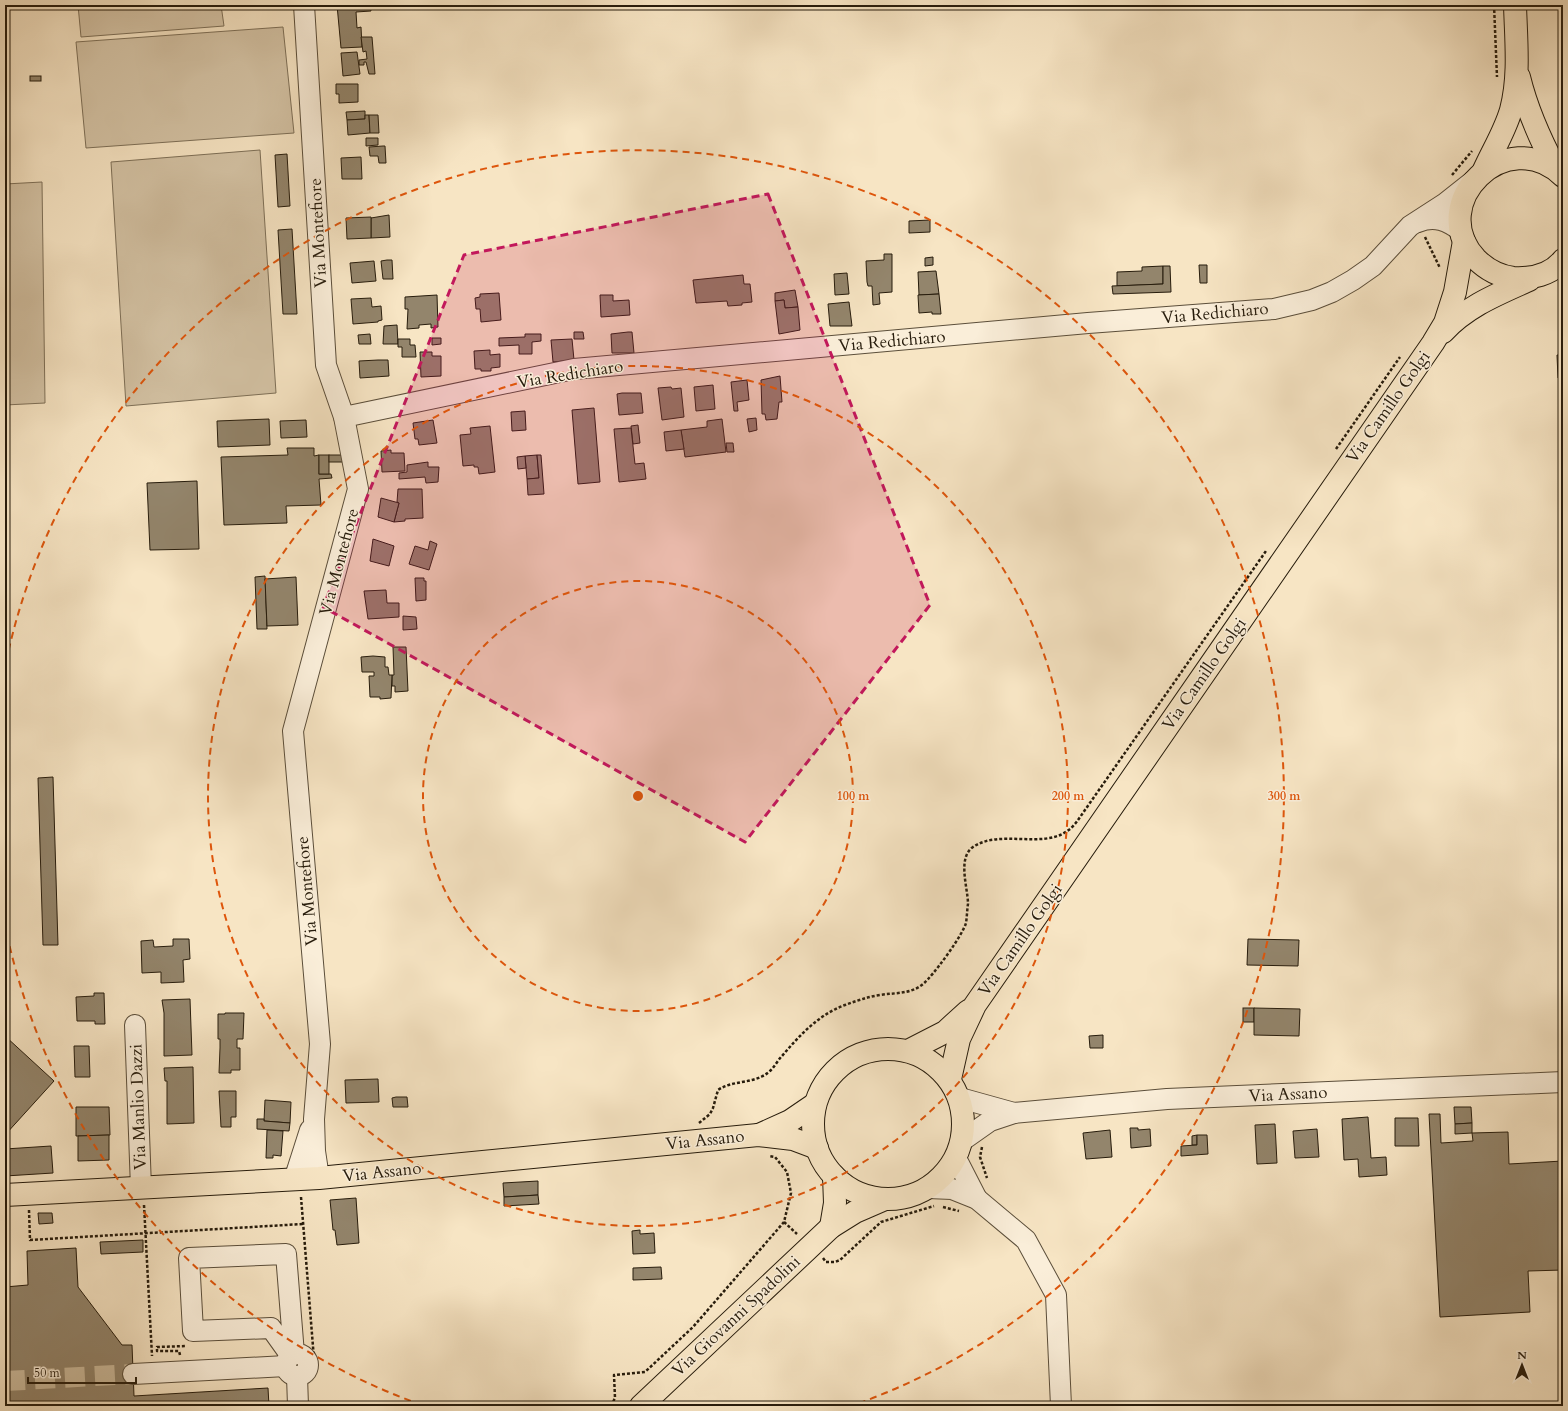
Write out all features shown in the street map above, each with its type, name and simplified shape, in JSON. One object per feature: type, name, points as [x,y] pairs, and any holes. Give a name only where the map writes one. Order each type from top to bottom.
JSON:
[{"type":"main road","points":[[1478,175],[1504,128],[1511,110],[1517,66],[1515,5]]},
{"type":"main road","points":[[1517,66],[1529,114],[1538,135],[1559,173]]},
{"type":"main road","points":[[1478,175],[1498,162],[1512,158],[1528,158],[1542,162],[1559,173]]},
{"type":"main road","name":"Via Camillo Golgi","points":[[950,1079],[959,1039],[975,1005],[1433,343],[1445,322],[1455,292],[1463,236],[1460,214],[1464,196],[1478,175]]},
{"type":"main road","points":[[1463,236],[1471,254],[1481,264],[1493,272],[1507,277],[1536,277]]},
{"type":"main road","name":"Via Camillo Golgi","points":[[1433,343],[1449,325],[1466,311],[1483,300],[1549,271],[1562,262]]},
{"type":"main road","name":"Via Camillo Golgi","points":[[908,1051],[945,1032],[975,1005]]},
{"type":"main road","points":[[891,1048],[908,1051],[931,1062],[950,1079],[960,1098],[967,1148],[944,1175],[928,1188],[908,1197],[885,1199],[858,1193],[834,1176],[824,1163],[817,1148],[813,1126],[815,1104],[825,1083],[844,1063],[858,1054],[891,1048]]},
{"type":"main road","name":"Via Assano","points":[[761,1144],[790,1121],[815,1104]]},
{"type":"main road","name":"Via Assano","points":[[5,1195],[320,1178],[698,1141],[761,1144],[793,1139],[817,1148]]},
{"type":"main road","points":[[832,1227],[835,1203],[834,1176]]},
{"type":"main road","name":"Via Giovanni Spadolini","points":[[641,1406],[832,1227],[855,1212],[885,1199]]},
{"type":"street","name":"Via Montefiore","points":[[304,5],[326,365],[344,418],[358,489],[293,732],[320,1044],[314,1119],[315,1151],[320,1178]]},
{"type":"street","name":"Via Redichiaro","points":[[344,418],[574,369],[1088,323],[1274,309],[1312,300],[1332,292],[1353,280],[1373,266],[1416,222],[1444,204],[1478,175]]},
{"type":"street","points":[[1416,222],[1434,218],[1446,221],[1463,236]]},
{"type":"street","name":"Via Manlio Dazzi","points":[[134,1025],[141,1188]]},
{"type":"street","name":"Via Assano","points":[[967,1148],[990,1121],[1014,1113],[1167,1099],[1563,1082]]},
{"type":"street","name":"Via Assano","points":[[960,1098],[1014,1113]]},
{"type":"street","name":"Via Montefiore","points":[[294,1180],[314,1119]]},
{"type":"street","points":[[967,1148],[977,1199]]},
{"type":"street","points":[[928,1188],[952,1189],[977,1199],[1026,1240],[1056,1294],[1061,1406]]},
{"type":"street","points":[[292,1363],[271,1328],[193,1331],[189,1258],[286,1254],[292,1363],[298,1406]]},
{"type":"street","points":[[134,1374],[292,1363]]},
{"type":"path","points":[[1494,5],[1497,79]]},
{"type":"path","points":[[1448,180],[1475,148]]},
{"type":"path","points":[[1416,222],[1438,261],[1441,271]]},
{"type":"path","points":[[1334,452],[1402,354]]},
{"type":"path","points":[[698,1141],[698,1124],[710,1114],[714,1108],[718,1090],[723,1086],[753,1080],[771,1070],[798,1037],[813,1023],[826,1014],[865,998],[903,994],[913,991],[929,979],[961,933],[966,923],[968,900],[964,862],[966,855],[972,848],[983,842],[1001,839],[1043,838],[1058,836],[1067,832],[1078,820],[1267,548]]},
{"type":"path","points":[[611,1406],[615,1398],[614,1375],[645,1372],[693,1327],[784,1222],[791,1193],[787,1172],[775,1157],[761,1144]]},
{"type":"path","points":[[784,1222],[826,1262],[835,1262],[840,1260],[881,1222],[939,1206],[956,1211],[962,1210],[977,1199],[987,1182],[986,1172],[980,1157],[967,1148]]},
{"type":"path","points":[[28,1206],[30,1240],[303,1224]]},
{"type":"highlighted area","points":[[768,194],[930,605],[745,842],[323,607],[464,255]]},
{"type":"shaded area","points":[[78,5],[221,5],[224,26],[81,37]]},
{"type":"shaded area","points":[[283,27],[294,133],[86,148],[76,42]]},
{"type":"shaded area","points":[[260,150],[276,393],[126,406],[111,162]]},
{"type":"shaded area","points":[[42,182],[45,403],[5,405],[5,184]]},
{"type":"building","points":[[337,5],[370,5],[371,11],[356,12],[357,28],[361,27],[362,47],[341,48]]},
{"type":"building","points":[[361,37],[372,37],[375,74],[369,74],[366,62],[364,62],[364,65],[359,65],[359,60],[367,59],[366,51],[363,52]]},
{"type":"building","points":[[357,52],[360,74],[343,76],[341,53]]},
{"type":"building","points":[[30,76],[41,76],[41,81],[30,81]]},
{"type":"building","points":[[336,84],[358,84],[358,102],[339,103],[339,94],[336,94]]},
{"type":"building","points":[[365,111],[365,119],[347,120],[346,112]]},
{"type":"building","points":[[365,115],[369,115],[370,133],[348,135],[347,120],[365,119]]},
{"type":"building","points":[[369,115],[378,115],[379,133],[370,133]]},
{"type":"building","points":[[366,138],[378,138],[378,145],[366,146]]},
{"type":"building","points":[[385,146],[386,163],[379,163],[378,156],[370,156],[369,147]]},
{"type":"building","points":[[287,154],[290,206],[278,207],[275,155]]},
{"type":"building","points":[[361,157],[362,179],[342,179],[341,158]]},
{"type":"building","points":[[389,215],[390,237],[371,238],[371,218]]},
{"type":"building","points":[[371,217],[371,238],[347,239],[346,218]]},
{"type":"building","points":[[930,220],[930,232],[909,233],[909,221]]},
{"type":"building","points":[[292,229],[297,314],[283,314],[278,230]]},
{"type":"building","points":[[884,254],[892,254],[892,292],[879,293],[880,304],[873,305],[872,286],[868,286],[867,282],[866,261],[884,260]]},
{"type":"building","points":[[933,257],[933,265],[925,266],[925,258]]},
{"type":"building","points":[[392,260],[393,279],[383,279],[381,261]]},
{"type":"building","points":[[374,261],[376,281],[352,283],[350,263]]},
{"type":"building","points":[[1199,265],[1207,265],[1207,283],[1200,283]]},
{"type":"building","points":[[1163,266],[1163,284],[1117,286],[1117,272],[1142,271],[1142,267]]},
{"type":"building","points":[[1163,266],[1170,266],[1171,292],[1113,294],[1112,286],[1163,284]]},
{"type":"building","points":[[936,271],[939,294],[919,295],[918,272]]},
{"type":"building","points":[[847,273],[849,294],[835,295],[834,274]]},
{"type":"building","points":[[743,275],[744,284],[750,284],[752,302],[742,303],[742,305],[728,306],[727,301],[696,303],[693,280]]},
{"type":"building","points":[[795,290],[798,307],[785,308],[784,300],[775,301],[775,293]]},
{"type":"building","points":[[499,293],[501,320],[481,322],[480,309],[476,309],[475,298],[480,297],[480,294]]},
{"type":"building","points":[[939,294],[941,314],[932,314],[932,312],[919,313],[918,295]]},
{"type":"building","points":[[437,295],[438,327],[431,328],[431,324],[419,325],[419,328],[407,329],[408,309],[405,309],[405,297]]},
{"type":"building","points":[[600,295],[613,295],[613,301],[629,300],[630,315],[601,317]]},
{"type":"building","points":[[371,298],[372,307],[381,306],[382,320],[378,322],[353,324],[351,299]]},
{"type":"building","points":[[784,300],[785,308],[798,307],[800,330],[779,334],[775,301]]},
{"type":"building","points":[[849,302],[852,326],[830,326],[828,304]]},
{"type":"building","points":[[397,325],[398,344],[383,344],[384,326]]},
{"type":"building","points":[[574,332],[583,332],[584,339],[574,339]]},
{"type":"building","points":[[632,332],[634,353],[612,353],[611,334]]},
{"type":"building","points":[[370,334],[371,344],[359,344],[358,335]]},
{"type":"building","points":[[525,334],[541,334],[541,341],[532,342],[532,354],[519,354],[519,345],[499,346],[499,338],[525,337]]},
{"type":"building","points":[[432,338],[441,338],[441,344],[432,345]]},
{"type":"building","points":[[398,339],[410,339],[410,345],[415,345],[416,357],[402,357],[402,347],[398,347]]},
{"type":"building","points":[[572,339],[574,360],[553,362],[551,340]]},
{"type":"building","points":[[490,350],[490,355],[500,354],[500,367],[491,368],[491,371],[481,371],[481,369],[475,369],[474,351]]},
{"type":"building","points":[[420,352],[432,352],[432,356],[441,356],[441,376],[421,377]]},
{"type":"building","points":[[1557,355],[1563,355],[1563,377],[1558,378]]},
{"type":"building","points":[[388,360],[389,376],[360,378],[359,361]]},
{"type":"building","points":[[780,376],[782,402],[779,402],[777,419],[766,420],[765,414],[762,414],[761,380]]},
{"type":"building","points":[[747,380],[749,400],[737,402],[738,411],[734,411],[731,382]]},
{"type":"building","points":[[713,385],[715,409],[696,411],[694,387]]},
{"type":"building","points":[[671,387],[672,389],[681,388],[684,417],[662,420],[658,388]]},
{"type":"building","points":[[641,393],[643,413],[619,415],[617,394]]},
{"type":"building","points":[[594,408],[600,482],[578,484],[572,410]]},
{"type":"building","points":[[525,411],[526,430],[512,431],[511,412]]},
{"type":"building","points":[[756,418],[757,430],[749,432],[747,419]]},
{"type":"building","points":[[269,419],[270,445],[218,447],[217,421]]},
{"type":"building","points":[[722,419],[726,452],[685,457],[681,430],[707,427],[707,421]]},
{"type":"building","points":[[306,420],[307,437],[281,438],[280,421]]},
{"type":"building","points":[[433,420],[437,443],[419,445],[418,439],[415,439],[413,423]]},
{"type":"building","points":[[638,425],[640,443],[633,444],[631,426]]},
{"type":"building","points":[[490,426],[495,472],[479,474],[478,467],[474,467],[474,465],[463,466],[460,435],[471,434],[470,428]]},
{"type":"building","points":[[631,428],[635,464],[644,463],[646,479],[619,482],[614,429]]},
{"type":"building","points":[[681,430],[684,449],[666,451],[664,432]]},
{"type":"building","points":[[726,443],[733,443],[734,452],[727,452]]},
{"type":"building","points":[[287,448],[314,448],[314,456],[319,455],[319,474],[331,474],[332,478],[319,479],[321,505],[286,506],[287,523],[224,525],[221,457],[288,455]]},
{"type":"building","points":[[391,450],[391,453],[404,453],[405,471],[382,472],[381,451]]},
{"type":"building","points":[[319,455],[329,455],[329,474],[319,474]]},
{"type":"building","points":[[329,455],[345,455],[345,462],[329,462]]},
{"type":"building","points":[[537,455],[539,478],[527,479],[525,456]]},
{"type":"building","points":[[537,455],[541,455],[544,494],[528,495],[527,479],[539,478]]},
{"type":"building","points":[[525,456],[526,468],[518,469],[517,457]]},
{"type":"building","points":[[428,462],[428,467],[439,467],[438,482],[426,483],[425,477],[399,479],[399,473],[407,472],[407,465]]},
{"type":"building","points":[[197,481],[199,549],[150,550],[147,483]]},
{"type":"building","points":[[398,489],[422,489],[423,518],[405,519],[405,521],[394,522],[399,503],[397,502]]},
{"type":"building","points":[[381,498],[399,503],[394,522],[378,517]]},
{"type":"building","points":[[373,539],[394,546],[389,566],[370,561]]},
{"type":"building","points":[[430,541],[437,544],[429,570],[409,564],[415,546],[428,550]]},
{"type":"building","points":[[265,576],[267,629],[257,629],[255,577]]},
{"type":"building","points":[[296,577],[298,625],[267,626],[265,579]]},
{"type":"building","points":[[415,578],[424,578],[424,581],[426,581],[426,600],[416,601]]},
{"type":"building","points":[[386,590],[387,603],[399,603],[399,617],[368,619],[364,591]]},
{"type":"building","points":[[403,616],[416,617],[417,629],[403,630]]},
{"type":"building","points":[[393,647],[406,647],[408,691],[395,692],[395,686],[392,686],[392,675],[394,675]]},
{"type":"building","points":[[361,657],[385,657],[385,667],[388,667],[389,675],[392,675],[391,698],[380,699],[380,697],[370,697],[369,676],[374,676],[374,672],[362,672]]},
{"type":"building","points":[[53,777],[58,945],[43,945],[38,778]]},
{"type":"building","points":[[173,939],[189,939],[190,959],[183,960],[184,982],[161,983],[161,972],[142,973],[141,941],[153,940],[154,947],[173,946]]},
{"type":"building","points":[[1248,939],[1299,940],[1298,966],[1247,965]]},
{"type":"building","points":[[94,993],[104,993],[105,1024],[95,1024],[95,1021],[77,1021],[76,997],[94,996]]},
{"type":"building","points":[[190,999],[192,1055],[164,1056],[164,1013],[162,1000]]},
{"type":"building","points":[[1243,1008],[1254,1008],[1254,1022],[1243,1022]]},
{"type":"building","points":[[1254,1008],[1300,1009],[1299,1036],[1254,1035]]},
{"type":"building","points":[[244,1013],[243,1039],[237,1039],[237,1048],[240,1048],[240,1070],[231,1070],[231,1073],[219,1073],[220,1039],[218,1039],[218,1014]]},
{"type":"building","points":[[1103,1035],[1103,1048],[1090,1048],[1089,1036]]},
{"type":"building","points":[[5,1036],[54,1081],[5,1135]]},
{"type":"building","points":[[74,1046],[89,1046],[90,1077],[75,1077]]},
{"type":"building","points":[[193,1067],[194,1123],[167,1124],[167,1081],[165,1081],[164,1068]]},
{"type":"building","points":[[378,1079],[379,1102],[346,1103],[345,1080]]},
{"type":"building","points":[[219,1091],[236,1091],[236,1117],[231,1117],[231,1127],[221,1127]]},
{"type":"building","points":[[407,1097],[408,1107],[393,1107],[392,1098]]},
{"type":"building","points":[[265,1100],[291,1102],[290,1123],[264,1121]]},
{"type":"building","points":[[76,1107],[109,1107],[110,1135],[76,1136]]},
{"type":"building","points":[[1454,1107],[1471,1107],[1472,1123],[1455,1124]]},
{"type":"building","points":[[1429,1114],[1440,1114],[1441,1143],[1473,1141],[1472,1133],[1508,1132],[1509,1164],[1563,1161],[1563,1270],[1528,1271],[1530,1312],[1440,1317]]},
{"type":"building","points":[[1368,1117],[1371,1158],[1386,1157],[1387,1175],[1359,1177],[1358,1159],[1344,1160],[1342,1119]]},
{"type":"building","points":[[1395,1118],[1418,1118],[1419,1146],[1395,1146]]},
{"type":"building","points":[[257,1119],[290,1123],[289,1131],[257,1129]]},
{"type":"building","points":[[1472,1123],[1472,1133],[1455,1134],[1455,1124]]},
{"type":"building","points":[[1275,1124],[1277,1163],[1257,1164],[1255,1125]]},
{"type":"building","points":[[1130,1128],[1138,1128],[1138,1130],[1150,1129],[1151,1146],[1131,1148]]},
{"type":"building","points":[[1317,1129],[1319,1157],[1295,1158],[1293,1131]]},
{"type":"building","points":[[267,1130],[283,1131],[281,1156],[273,1155],[273,1158],[266,1158]]},
{"type":"building","points":[[1110,1130],[1112,1157],[1086,1159],[1083,1133]]},
{"type":"building","points":[[109,1135],[109,1160],[78,1161],[78,1136]]},
{"type":"building","points":[[1197,1135],[1197,1145],[1192,1145],[1192,1136]]},
{"type":"building","points":[[1197,1135],[1207,1135],[1208,1154],[1181,1156],[1181,1146],[1197,1145]]},
{"type":"building","points":[[51,1146],[53,1173],[5,1176],[5,1149]]},
{"type":"building","points":[[538,1181],[538,1195],[504,1197],[503,1183]]},
{"type":"building","points":[[538,1195],[539,1204],[504,1206],[504,1197]]},
{"type":"building","points":[[356,1198],[359,1243],[337,1245],[335,1230],[333,1230],[330,1200]]},
{"type":"building","points":[[38,1213],[52,1213],[53,1223],[39,1224]]},
{"type":"building","points":[[640,1230],[640,1234],[654,1233],[655,1253],[633,1254],[632,1231]]},
{"type":"building","points":[[143,1240],[143,1252],[101,1254],[100,1242]]},
{"type":"building","points":[[76,1248],[78,1287],[122,1345],[132,1345],[134,1396],[268,1388],[269,1406],[5,1406],[5,1287],[28,1285],[27,1251]]},
{"type":"building","points":[[661,1267],[662,1279],[633,1280],[633,1268]]},
{"type":"tunnel","points":[[5,1381],[133,1374]]}]
